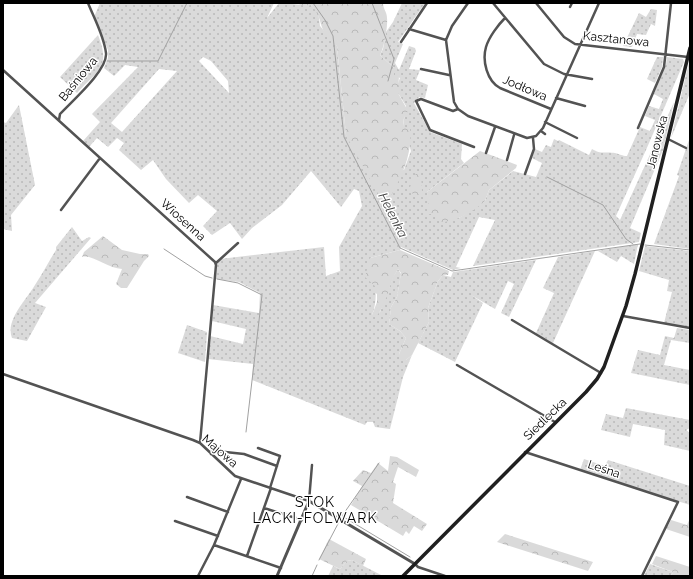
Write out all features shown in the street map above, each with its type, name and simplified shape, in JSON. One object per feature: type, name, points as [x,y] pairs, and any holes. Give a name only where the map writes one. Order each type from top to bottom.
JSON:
[{"type":"main road","name":"Janowska","points":[[643,241],[690,48]]},
{"type":"main road","name":"Siedlecka","points":[[403,576],[592,386],[601,373],[623,316],[643,241]]},
{"type":"street","name":"Baśniowa","points":[[58,120],[60,114],[98,73],[105,62],[106,52],[88,3]]},
{"type":"street","points":[[401,42],[427,3]]},
{"type":"street","points":[[468,3],[452,26],[446,40],[452,94],[458,109],[468,116],[514,135],[527,138],[534,138],[541,131],[546,122],[599,3]]},
{"type":"street","points":[[493,3],[544,64],[556,72],[592,79]]},
{"type":"street","name":"Kasztanowa","points":[[536,3],[566,39],[579,45],[688,57]]},
{"type":"street","points":[[570,7],[572,3]]},
{"type":"street","points":[[638,128],[664,67],[671,3]]},
{"type":"street","name":"Jodłowa","points":[[505,18],[487,45],[485,56],[489,78],[494,85],[551,109]]},
{"type":"street","points":[[409,29],[446,40]]},
{"type":"street","points":[[421,69],[449,75]]},
{"type":"street","name":"Wiosenna","points":[[3,70],[212,258],[215,264]]},
{"type":"street","points":[[556,98],[585,106]]},
{"type":"street","points":[[458,109],[453,111],[421,99],[416,101],[430,130],[474,147]]},
{"type":"street","points":[[546,122],[577,138]]},
{"type":"street","points":[[486,153],[495,127]]},
{"type":"street","points":[[541,131],[545,134]]},
{"type":"street","points":[[507,160],[514,135]]},
{"type":"street","points":[[524,174],[535,144],[534,138]]},
{"type":"street","points":[[668,139],[686,148]]},
{"type":"street","points":[[61,210],[100,158]]},
{"type":"street","points":[[200,443],[215,264],[238,243]]},
{"type":"street","points":[[623,316],[690,328]]},
{"type":"street","points":[[512,320],[601,373]]},
{"type":"street","points":[[457,365],[555,422]]},
{"type":"street","name":"Majowa","points":[[3,374],[200,443],[232,474],[241,479],[309,501],[415,564]]},
{"type":"street","points":[[247,556],[280,456],[258,448]]},
{"type":"street","points":[[211,454],[212,451],[216,451],[244,454],[277,466]]},
{"type":"street","name":"Leśna","points":[[525,452],[678,502],[642,576]]},
{"type":"street","points":[[277,576],[282,568],[309,501],[312,465]]},
{"type":"street","points":[[198,576],[218,536],[241,479]]},
{"type":"street","points":[[187,498],[228,512]]},
{"type":"street","points":[[264,508],[302,520]]},
{"type":"street","points":[[175,521],[218,536]]},
{"type":"street","points":[[214,545],[282,568]]},
{"type":"street","points":[[415,564],[418,567],[446,576]]},
{"type":"green space","points":[[100,3],[274,3],[267,18],[279,3],[311,5],[318,11],[320,26],[337,46],[346,135],[404,170],[411,151],[403,126],[406,106],[398,93],[397,86],[400,78],[394,75],[394,68],[380,55],[383,49],[386,32],[393,22],[402,3],[425,3],[398,42],[403,44],[395,63],[399,70],[409,46],[415,48],[416,51],[409,69],[420,70],[416,80],[428,85],[425,98],[419,97],[414,103],[430,132],[462,144],[461,159],[464,163],[427,192],[433,214],[459,218],[485,201],[489,190],[513,171],[536,177],[542,163],[532,158],[535,149],[542,152],[546,145],[551,147],[554,139],[589,155],[592,149],[598,152],[612,152],[627,156],[640,127],[650,131],[655,120],[645,116],[649,106],[659,109],[663,99],[654,94],[666,64],[667,57],[683,59],[684,62],[616,216],[620,220],[674,102],[663,150],[630,228],[641,233],[639,242],[473,266],[495,220],[479,217],[456,267],[461,268],[453,270],[401,247],[400,250],[370,258],[376,293],[372,315],[380,312],[393,277],[398,269],[401,274],[397,297],[391,307],[389,324],[400,331],[406,338],[399,354],[406,360],[412,355],[403,377],[390,429],[375,427],[373,422],[367,422],[365,425],[252,380],[253,364],[208,359],[210,336],[243,344],[246,329],[212,321],[213,305],[259,313],[260,293],[239,282],[216,279],[217,264],[220,259],[324,247],[326,276],[340,271],[339,247],[362,206],[359,191],[354,189],[341,207],[311,171],[282,205],[252,228],[242,239],[230,223],[212,235],[203,226],[217,211],[198,195],[189,203],[166,179],[153,160],[141,170],[119,150],[124,143],[117,138],[108,147],[97,138],[89,147],[83,141],[100,122],[92,114],[138,67],[125,65],[114,76],[104,68],[108,58],[108,50],[94,17]],"holes":[[[203,57],[211,61],[228,81],[229,93],[199,61]],[[159,69],[177,71],[122,132],[111,123]]]},
{"type":"green space","points":[[296,3],[383,3],[387,16],[387,26],[380,55],[394,68],[394,75],[399,75],[398,93],[408,111],[404,118],[403,126],[410,129],[409,150],[404,170],[385,207],[346,135],[337,46],[330,41],[326,35],[318,15],[311,5],[303,6]]},
{"type":"green space","points":[[651,9],[657,10],[655,26],[651,24],[646,35],[637,34],[632,47],[623,46],[639,13],[646,17]]},
{"type":"green space","points":[[98,35],[102,46],[103,62],[96,73],[77,93],[60,77]]},
{"type":"green space","points":[[657,57],[663,57],[662,67],[655,83],[647,79]]},
{"type":"green space","points":[[690,58],[690,93],[671,138]]},
{"type":"green space","points":[[19,105],[35,185],[11,215],[12,231],[3,229],[3,122],[6,123]]},
{"type":"green space","points":[[690,137],[690,249],[654,244],[679,176],[677,175]]},
{"type":"green space","points":[[480,151],[517,165],[516,168],[489,190],[485,201],[474,210],[459,218],[441,223],[433,214],[429,214],[427,192]]},
{"type":"green space","points":[[419,172],[421,175],[422,192],[417,195],[410,192],[410,187],[416,173]]},
{"type":"green space","points":[[72,227],[82,241],[89,237],[91,238],[35,303],[46,307],[27,341],[12,338],[11,331],[14,317],[41,276],[56,250],[56,247]]},
{"type":"green space","points":[[103,236],[122,250],[140,254],[148,254],[149,256],[144,261],[127,288],[121,288],[116,284],[122,269],[112,267],[91,258],[82,257],[84,252]]},
{"type":"green space","points":[[638,244],[634,264],[621,256],[617,262],[598,251]]},
{"type":"green space","points":[[645,246],[690,251],[690,328],[664,323],[672,292],[667,291],[669,280],[639,271]]},
{"type":"green space","points":[[400,250],[449,271],[448,275],[443,275],[438,281],[428,308],[429,322],[412,355],[406,360],[401,361],[399,354],[406,338],[400,331],[389,324],[391,307],[397,297],[401,273],[398,269],[383,306],[376,317],[372,315],[377,302],[377,294],[374,292],[375,286],[365,277],[370,258]]},
{"type":"green space","points":[[595,251],[553,343],[536,333],[554,293],[543,288],[558,257]]},
{"type":"green space","points":[[536,260],[509,317],[501,313],[514,284],[508,281],[495,309],[471,295],[483,303],[455,362],[418,343],[429,322],[428,308],[438,281],[443,275],[451,277],[453,272]]},
{"type":"green space","points":[[187,325],[207,332],[205,362],[178,353]]},
{"type":"green space","points":[[677,328],[690,330],[690,343],[671,340],[664,365],[690,370],[690,385],[631,373],[638,350],[660,355],[665,336],[674,338]]},
{"type":"green space","points":[[626,408],[690,420],[690,428],[686,430],[690,433],[690,451],[664,445],[665,430],[633,424],[630,437],[601,430],[606,414],[623,418]]},
{"type":"green space","points":[[390,456],[397,457],[419,470],[416,477],[398,467],[393,482],[396,484],[393,503],[427,524],[422,531],[414,526],[409,534],[406,531],[403,536],[351,505],[362,486],[353,481],[363,470],[371,473],[378,463],[388,471]]},
{"type":"green space","points":[[584,459],[605,466],[608,460],[690,486],[690,505],[580,470]]},
{"type":"green space","points":[[690,518],[690,537],[666,529],[671,520],[687,525]]},
{"type":"green space","points":[[505,534],[593,562],[588,571],[497,542]]},
{"type":"green space","points":[[329,539],[366,559],[363,566],[352,560],[347,561],[340,569],[319,559]]},
{"type":"green space","points":[[656,556],[690,567],[690,576],[671,576],[673,572],[652,564]]},
{"type":"green space","points":[[352,560],[383,576],[328,576],[333,566],[340,569],[347,561]]},
{"type":"green space","points":[[650,564],[673,572],[671,576],[644,576]]},
{"type":"waterway","points":[[107,61],[158,61],[187,3]]},
{"type":"waterway","name":"Helenka","points":[[313,3],[325,20],[333,36],[344,137],[400,248],[452,271],[640,244]]},
{"type":"waterway","points":[[372,3],[394,59],[388,81]]},
{"type":"waterway","points":[[547,177],[603,205],[626,239],[633,244]]},
{"type":"waterway","name":"Helenka","points":[[645,245],[690,250]]},
{"type":"waterway","points":[[164,249],[205,276],[212,278]]},
{"type":"waterway","points":[[217,279],[238,283],[262,295],[246,432]]},
{"type":"waterway","points":[[379,463],[342,516],[410,557]]},
{"type":"waterway","points":[[319,560],[340,520]]},
{"type":"waterway","points":[[312,576],[317,565]]},
{"type":"district","name":"STOK LACKI-FOLWARK","points":[[315,510]]}]
